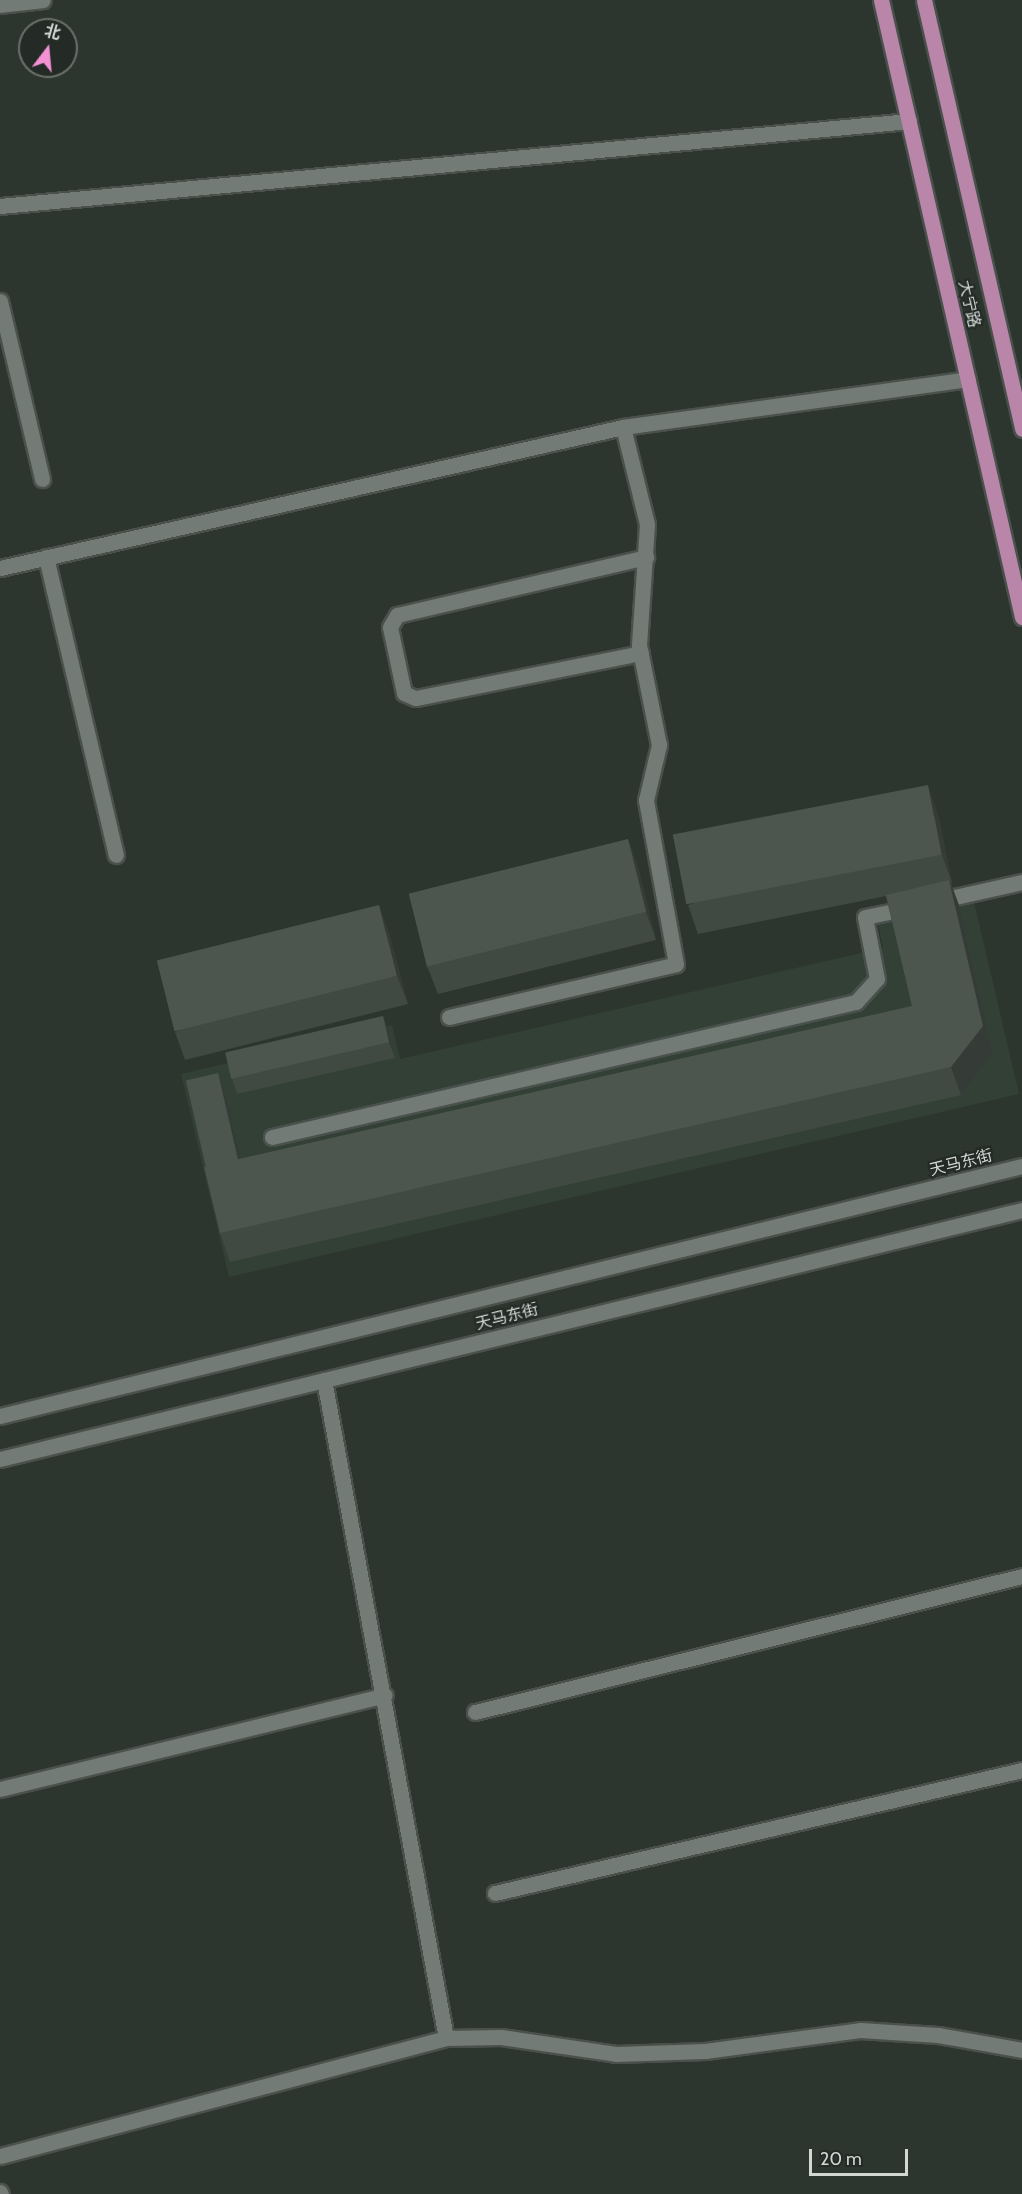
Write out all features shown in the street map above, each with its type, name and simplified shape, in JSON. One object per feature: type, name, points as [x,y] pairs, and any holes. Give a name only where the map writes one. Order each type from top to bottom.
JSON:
[{"type":"main road","name":"大宁路","points":[[881,0],[1022,617]]},
{"type":"main road","name":"大宁路","points":[[924,0],[1022,429]]},
{"type":"street","points":[[0,5],[43,0]]},
{"type":"street","points":[[0,206],[909,121]]},
{"type":"street","points":[[0,301],[42,479]]},
{"type":"street","points":[[0,568],[623,427],[968,379]]},
{"type":"street","points":[[449,1017],[676,964],[646,800],[659,745],[641,653],[647,524],[623,427]]},
{"type":"street","points":[[46,557],[116,855]]},
{"type":"street","points":[[641,653],[415,699],[404,693],[390,627],[398,615],[646,557]]},
{"type":"street","points":[[272,1137],[856,1002],[877,979],[865,917],[1022,882]]},
{"type":"street","name":"天马东街","points":[[0,1416],[1022,1166]]},
{"type":"street","name":"天马东街","points":[[0,1459],[1022,1209]]},
{"type":"street","points":[[324,1380],[385,1695],[446,2038]]},
{"type":"street","points":[[475,1712],[1022,1576]]},
{"type":"street","points":[[0,1789],[385,1695]]},
{"type":"street","points":[[495,1893],[1022,1770]]},
{"type":"street","points":[[0,2156],[446,2038],[501,2037],[616,2054],[705,2051],[860,2030],[938,2035],[1022,2050]]},
{"type":"shaded area","points":[[974,902],[1019,1094],[229,1277],[181,1074],[392,1025],[400,1059],[883,948],[878,924]]},
{"type":"building","points":[[928,785],[942,855],[686,904],[673,835]]},
{"type":"building","points":[[628,839],[646,912],[427,966],[409,894]]},
{"type":"building","points":[[949,880],[983,1026],[951,1067],[220,1233],[204,1167],[912,1006],[886,895]]},
{"type":"building","points":[[379,905],[397,976],[174,1031],[157,960]]},
{"type":"building","points":[[383,1016],[389,1042],[231,1079],[225,1052]]},
{"type":"building","points":[[218,1073],[238,1160],[206,1167],[186,1080]]}]
